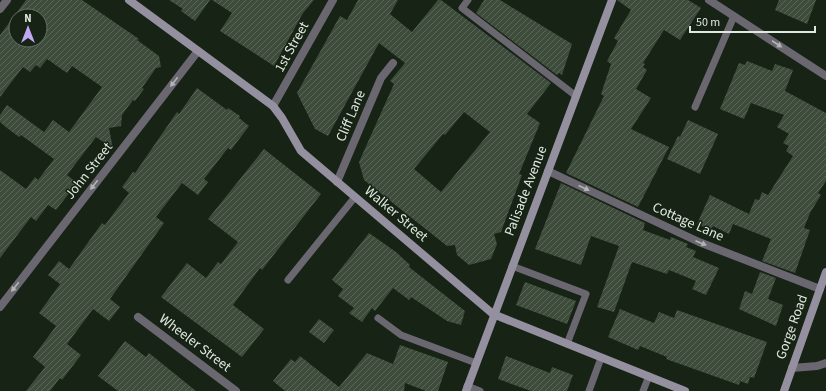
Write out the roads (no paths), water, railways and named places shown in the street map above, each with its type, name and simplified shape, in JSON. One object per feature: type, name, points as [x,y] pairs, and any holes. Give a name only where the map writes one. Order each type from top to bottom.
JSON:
[{"type":"street","points":[[0,9],[7,0]]},
{"type":"street","name":"Walker Street","points":[[129,0],[273,106],[282,118],[301,151],[493,314],[686,391]]},
{"type":"street","name":"1st Street","points":[[273,106],[333,0]]},
{"type":"street","name":"Palisade Avenue","points":[[467,389],[493,314],[612,0]]},
{"type":"street","points":[[709,0],[826,76]]},
{"type":"street","name":"John Street","points":[[0,307],[198,51]]},
{"type":"street","name":"Cliff Lane","points":[[337,182],[380,78],[393,63]]},
{"type":"street","name":"Cottage Lane","points":[[548,171],[699,242],[820,289]]},
{"type":"street","name":"Gorge Road","points":[[784,391],[826,272]]},
{"type":"street","name":"Wheeler Street","points":[[138,317],[236,391]]},
{"type":"street","points":[[792,368],[817,366],[826,363]]},
{"type":"lane","points":[[468,0],[462,8],[576,96]]},
{"type":"lane","points":[[695,107],[734,16]]},
{"type":"lane","points":[[288,280],[355,197]]},
{"type":"lane","points":[[512,266],[586,294],[567,344]]},
{"type":"lane","points":[[378,318],[401,335],[476,363]]},
{"type":"lane","points":[[589,391],[601,358]]},
{"type":"lane","points":[[643,391],[649,376]]},
{"type":"lane","points":[[467,389],[480,391]]}]
